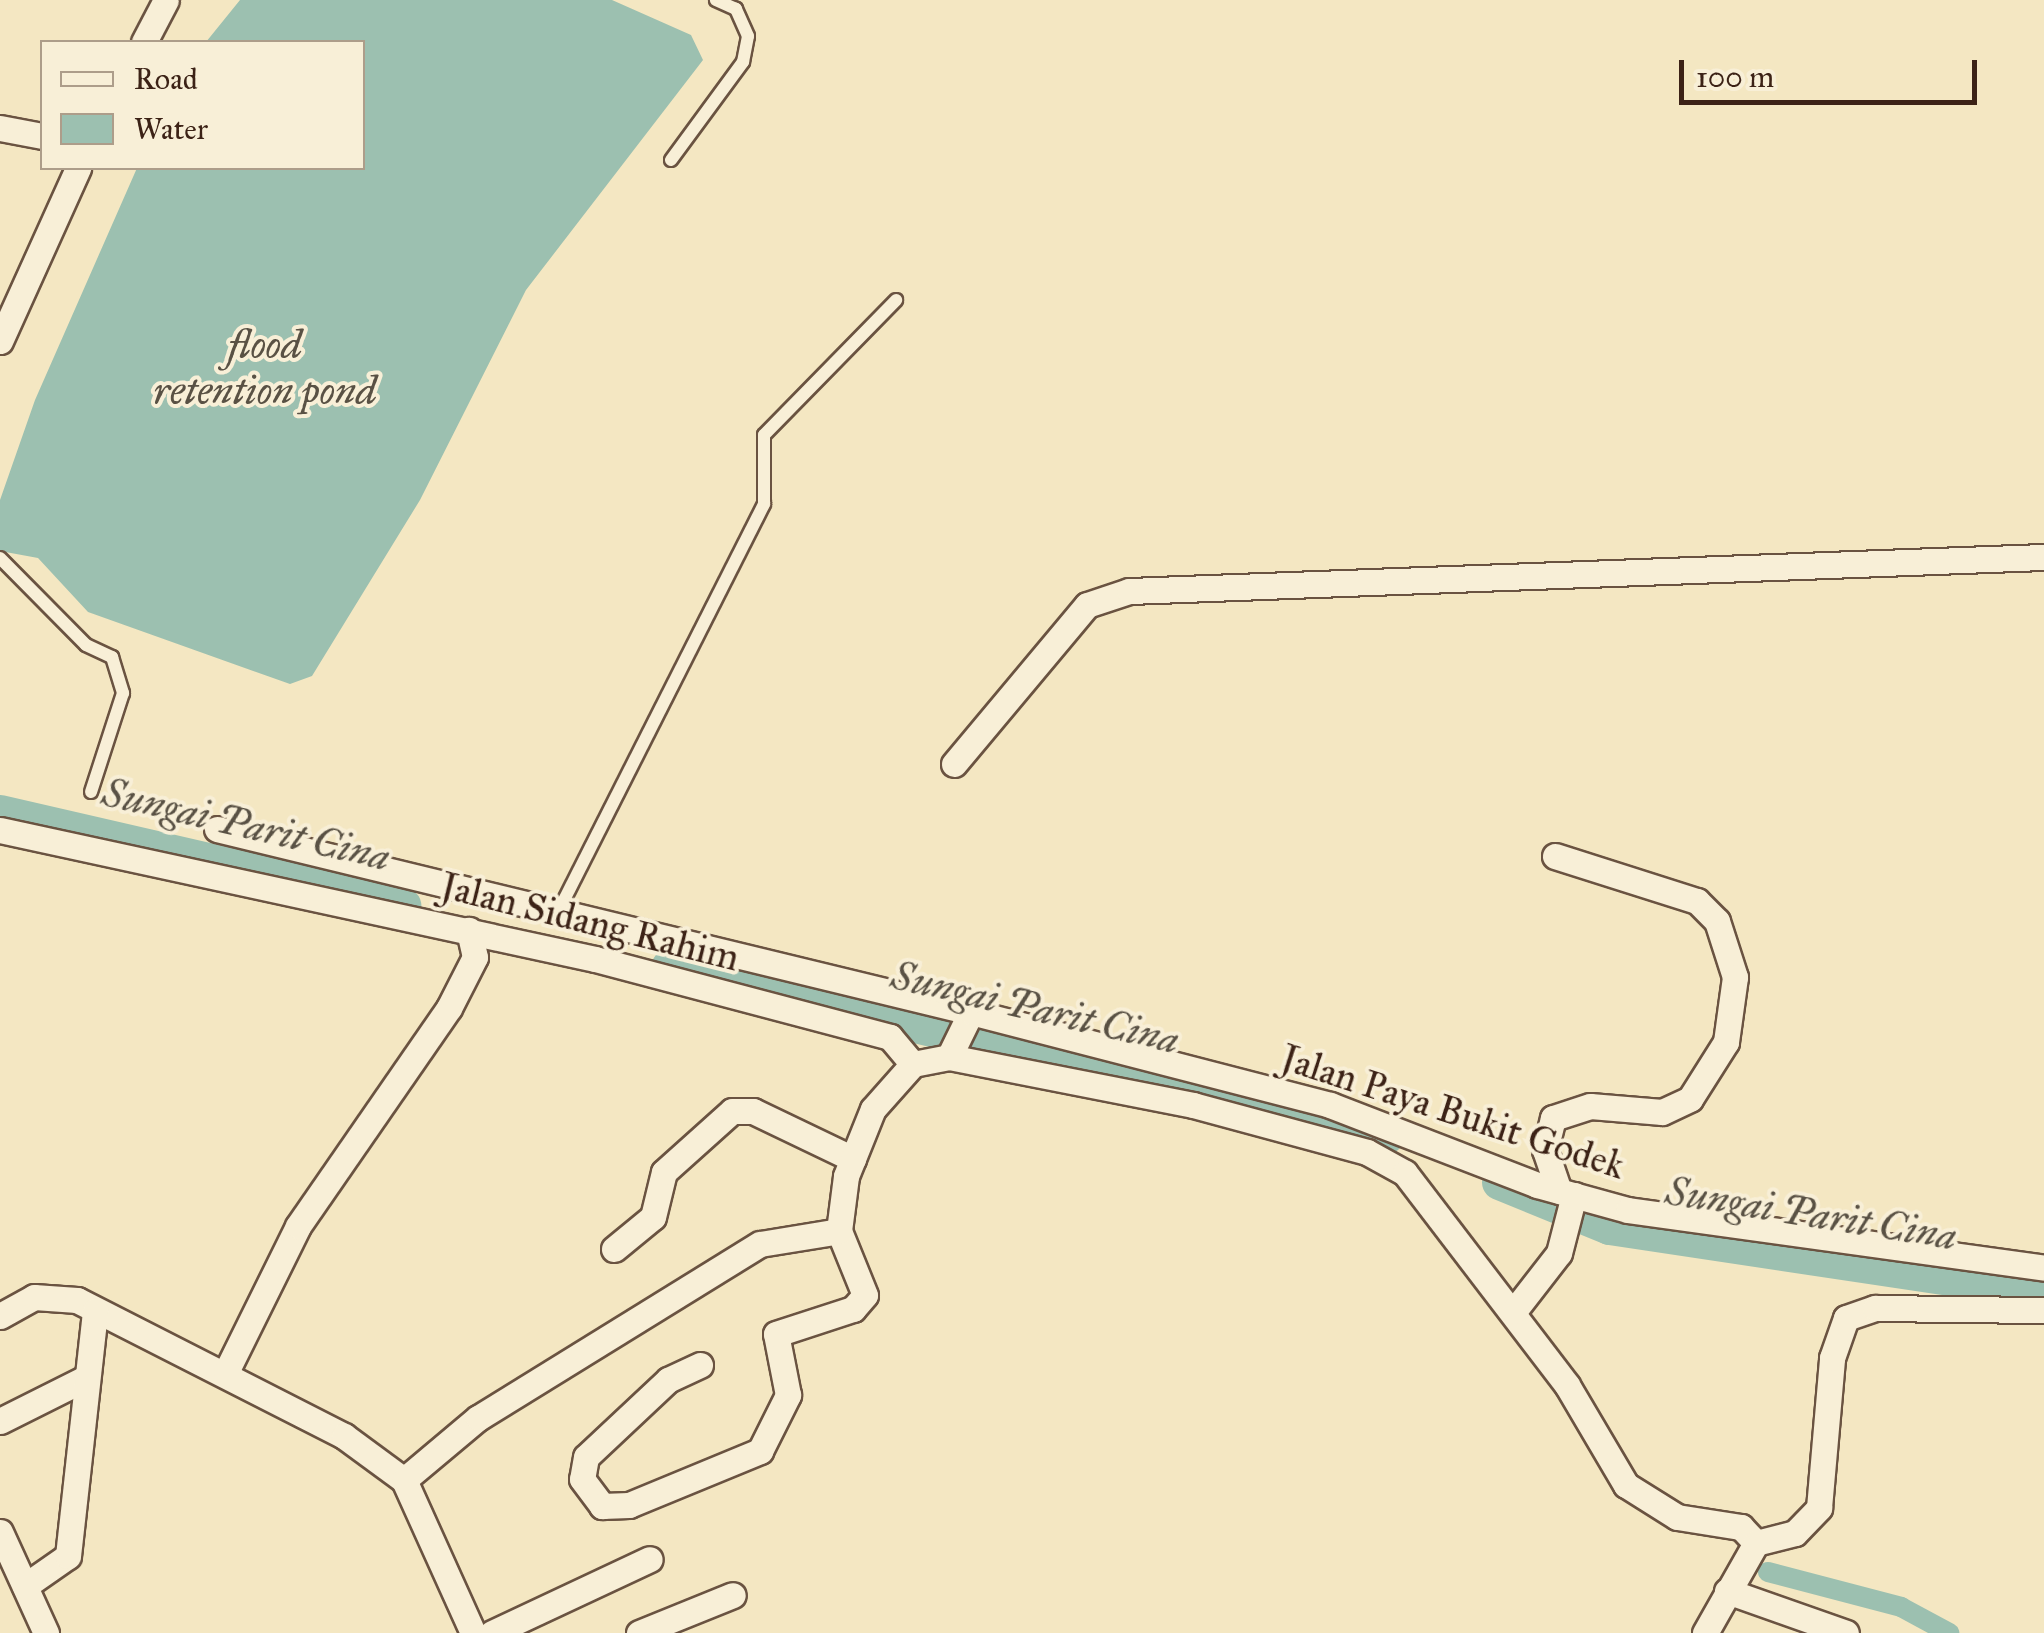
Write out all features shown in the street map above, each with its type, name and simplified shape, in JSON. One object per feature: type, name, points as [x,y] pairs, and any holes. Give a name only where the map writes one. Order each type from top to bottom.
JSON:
[{"type":"street","points":[[145,40],[163,1]]},
{"type":"street","points":[[0,128],[40,136]]},
{"type":"street","points":[[1,336],[77,170]]},
{"type":"street","points":[[954,764],[1076,616],[1130,591],[2044,558]]},
{"type":"street","name":"Jalan Paya Bukit Godek","points":[[217,829],[559,910],[1330,1105],[1567,1205],[2044,1268]]},
{"type":"street","name":"Jalan Sidang Rahim","points":[[0,830],[469,930],[890,1037],[933,1059]]},
{"type":"street","points":[[1522,1305],[1567,1205],[1544,1150],[1553,1118],[1590,1106],[1662,1112],[1690,1100],[1726,1042],[1735,978],[1717,921],[1697,901],[1555,856]]},
{"type":"street","points":[[226,1372],[298,1226],[449,1008],[476,957],[469,930]]},
{"type":"street","points":[[700,1365],[668,1380],[586,1457],[582,1479],[602,1506],[629,1505],[760,1451],[788,1394],[776,1334],[853,1309],[865,1296],[839,1231],[853,1159],[873,1109],[933,1059],[969,1015]]},
{"type":"street","points":[[933,1059],[1367,1152],[1405,1173],[1522,1305],[1626,1485],[1677,1517],[1728,1522],[1756,1543]]},
{"type":"street","points":[[614,1249],[654,1217],[664,1172],[732,1110],[753,1111],[853,1159]]},
{"type":"street","points":[[404,1480],[478,1418],[760,1244],[839,1231]]},
{"type":"street","points":[[0,1316],[55,1294],[226,1372],[404,1480],[474,1633]]},
{"type":"street","points":[[1705,1633],[1756,1543],[1795,1532],[1820,1508],[1832,1358],[1846,1318],[1875,1308],[2044,1310]]},
{"type":"street","points":[[25,1586],[68,1556],[94,1310]]},
{"type":"street","points":[[0,1421],[86,1378]]},
{"type":"street","points":[[0,1532],[46,1633]]},
{"type":"street","points":[[492,1633],[650,1559]]},
{"type":"street","points":[[1727,1592],[1846,1633]]},
{"type":"street","points":[[639,1633],[733,1595]]},
{"type":"lane","points":[[670,160],[744,62],[748,36],[736,10],[716,0]]},
{"type":"lane","points":[[559,910],[764,504],[764,435],[896,300]]},
{"type":"lane","points":[[1,561],[86,645],[112,657],[123,694],[90,792]]},
{"type":"water","name":"flood retention pond","points":[[240,0],[612,0],[691,35],[703,60],[526,290],[420,500],[312,676],[290,684],[88,612],[38,558],[0,551],[0,500],[35,400],[136,170],[365,170],[365,40],[208,40]]},
{"type":"waterway","name":"Sungai Parit Cina","points":[[0,812],[403,905]]},
{"type":"waterway","name":"Sungai Parit Cina","points":[[668,967],[1386,1136]]},
{"type":"waterway","name":"Sungai Parit Cina","points":[[1499,1182],[1609,1227],[2044,1292]]},
{"type":"waterway","points":[[1768,1572],[1901,1607],[1949,1633]]}]
